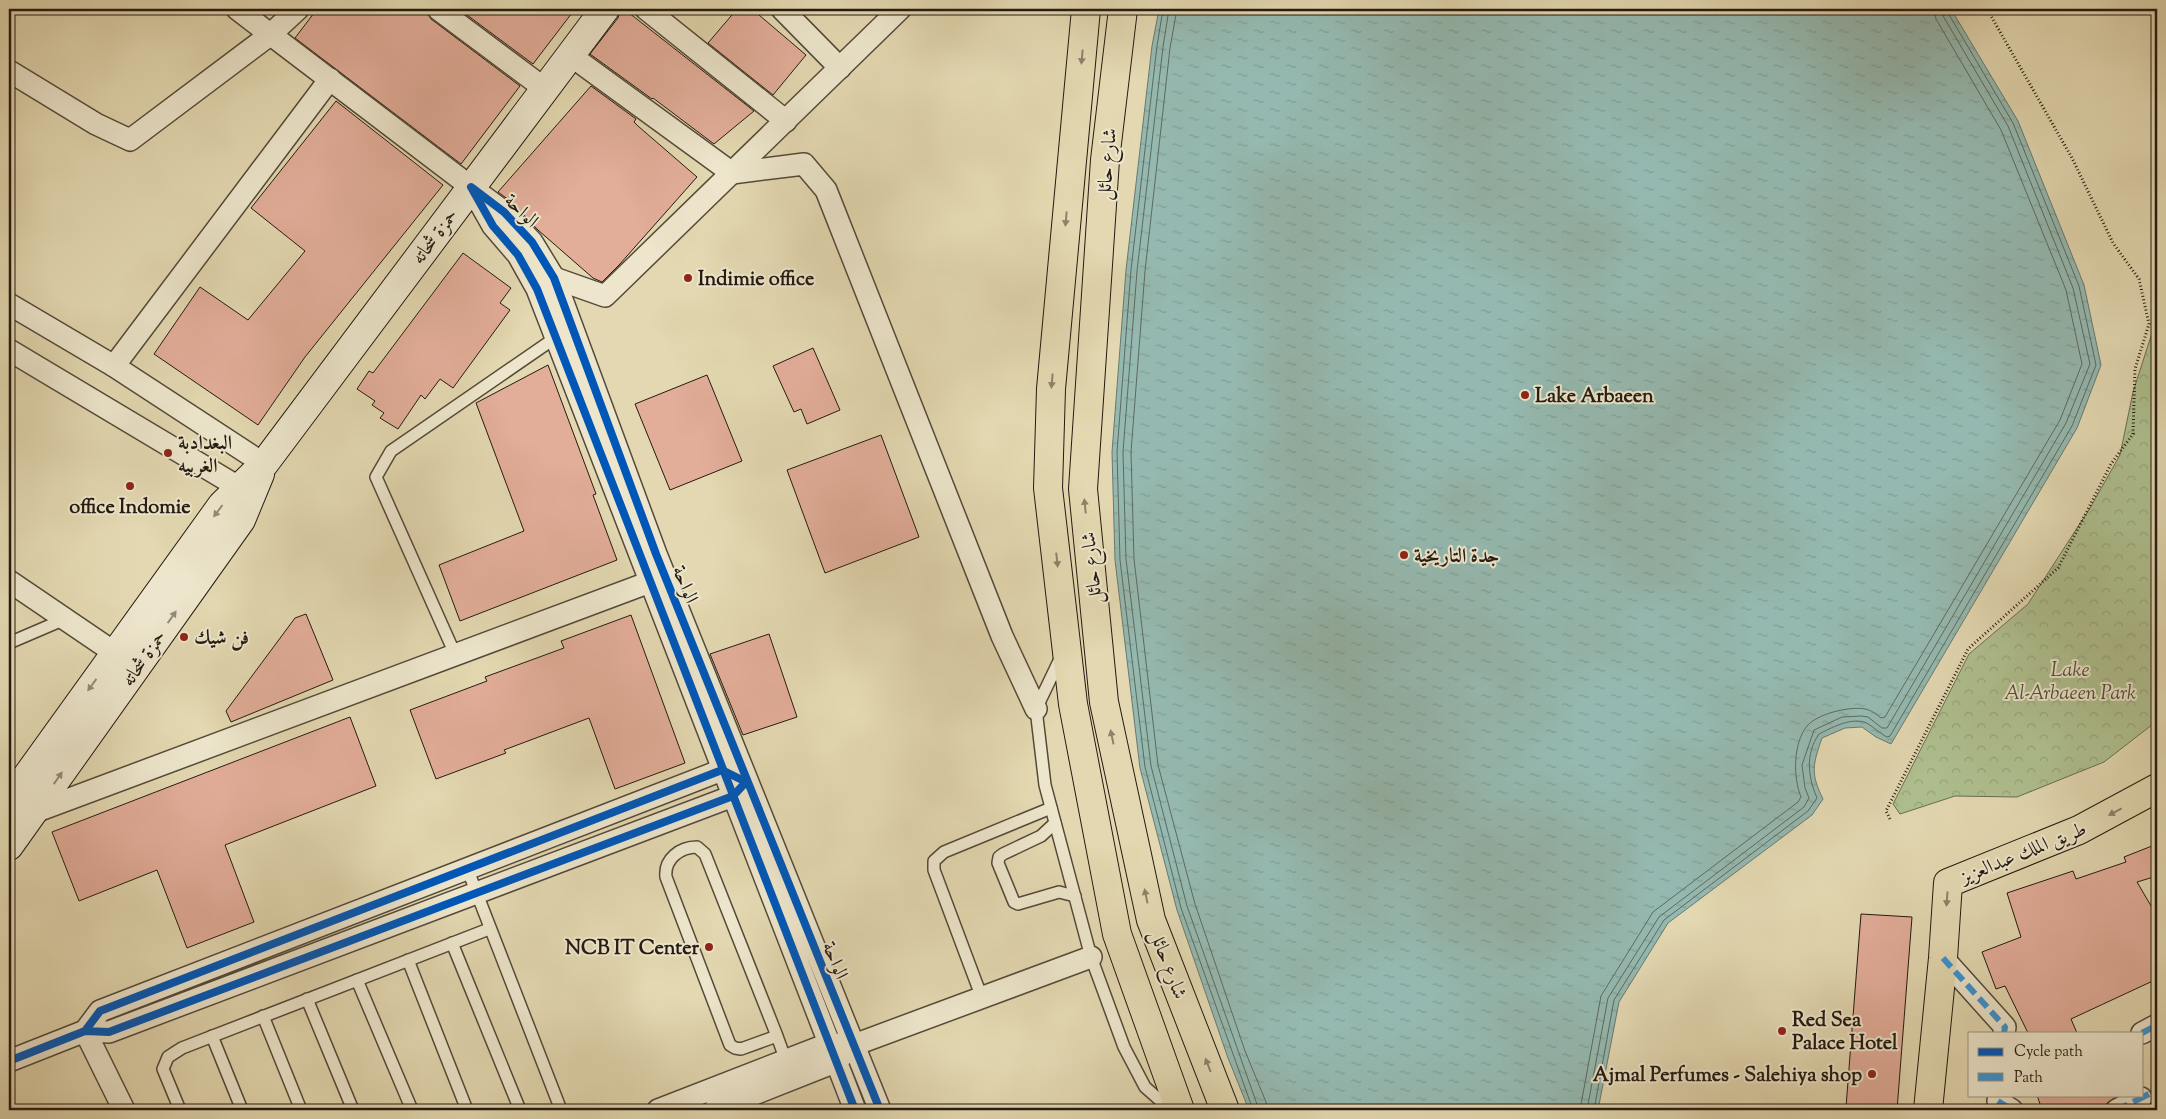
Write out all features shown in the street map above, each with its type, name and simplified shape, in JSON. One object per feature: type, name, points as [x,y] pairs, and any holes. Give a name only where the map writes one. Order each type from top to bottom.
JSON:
[{"type":"main road","name":"حمزة شحاته","points":[[9,846],[20,807],[115,653],[222,505],[264,464],[605,9]]},
{"type":"main road","name":"شارع حائل","points":[[1086,9],[1051,388],[1048,488],[1073,704],[1117,934],[1180,1110]]},
{"type":"main road","name":"شارع حائل","points":[[1123,9],[1105,160],[1084,499],[1104,702],[1152,920],[1225,1110]]},
{"type":"main road","name":"حمزة شحاته","points":[[20,807],[241,520],[264,464]]},
{"type":"main road","name":"طريق الملك عبدالعزيز","points":[[1928,1110],[1943,958],[1948,883],[2079,830],[2157,788]]},
{"type":"main road","name":"طريق الملك عبدالعزيز","points":[[1931,1070],[1933,1110]]},
{"type":"street","points":[[237,9],[471,187]]},
{"type":"street","points":[[9,71],[96,124],[130,140],[271,34],[298,9]]},
{"type":"street","points":[[438,9],[545,89]]},
{"type":"street","points":[[646,9],[786,121]]},
{"type":"street","points":[[782,9],[840,68]]},
{"type":"street","points":[[554,278],[605,296],[900,9]]},
{"type":"street","points":[[570,55],[732,173],[804,164],[826,190],[1002,636],[1036,709]]},
{"type":"street","points":[[114,366],[330,79]]},
{"type":"street","name":"الواحة","points":[[471,187],[504,212],[532,242],[554,278],[656,554],[832,1053],[855,1110]]},
{"type":"street","name":"الواحة","points":[[471,187],[493,226],[518,255],[537,289],[722,770],[739,789],[854,1045],[880,1110]]},
{"type":"street","points":[[9,304],[114,366],[264,464]]},
{"type":"street","points":[[9,350],[240,488]]},
{"type":"street","points":[[9,581],[115,653]]},
{"type":"street","points":[[20,807],[455,654],[650,582]]},
{"type":"street","points":[[85,1031],[100,1010],[722,770]]},
{"type":"street","points":[[9,1061],[85,1031],[109,1032],[476,894],[739,789]]},
{"type":"street","points":[[714,1110],[832,1053],[1091,958]]},
{"type":"street","points":[[1943,958],[2005,1027],[2004,1032]]},
{"type":"street","points":[[2144,1032],[2157,1025]]},
{"type":"street","points":[[85,1031],[124,1110]]},
{"type":"street","points":[[658,1110],[786,1061],[832,1053]]},
{"type":"street","points":[[2117,1110],[2142,1096]]},
{"type":"lane","points":[[455,654],[376,477],[391,451],[555,338]]},
{"type":"lane","points":[[9,643],[66,619]]},
{"type":"lane","points":[[1066,646],[1036,709],[1045,785],[1091,958],[1124,1047],[1145,1087],[1171,1110]]},
{"type":"lane","points":[[982,998],[934,870],[934,861],[944,852],[1051,808]]},
{"type":"lane","points":[[1055,823],[1041,836],[1003,854],[999,857],[998,863],[1014,902],[1018,904],[1059,892],[1075,896]]},
{"type":"lane","points":[[777,1036],[741,1048],[735,1048],[730,1045],[666,877],[667,862],[685,849],[697,847],[705,854],[777,1036],[786,1061]]},
{"type":"lane","points":[[467,868],[558,1109]]},
{"type":"lane","points":[[180,1110],[162,1069],[168,1058],[182,1048],[489,929]]},
{"type":"lane","points":[[452,943],[520,1110]]},
{"type":"lane","points":[[408,960],[467,1110]]},
{"type":"lane","points":[[357,980],[412,1110]]},
{"type":"lane","points":[[307,1000],[353,1110]]},
{"type":"lane","points":[[263,1016],[300,1110]]},
{"type":"lane","points":[[212,1036],[242,1110]]},
{"type":"path","points":[[1890,819],[1886,811],[1968,649],[2058,568],[2110,464],[2133,434],[2135,369],[2149,324],[2139,279],[2113,243],[2072,158],[1987,9]]},
{"type":"green space","name":"Lake Al-Arbaeen Park","points":[[2157,330],[2157,721],[2104,762],[2017,797],[1955,796],[1900,814],[1893,804],[1969,654],[2028,604],[2090,508],[2120,455],[2133,392],[2152,333]]},
{"type":"water","points":[[1159,9],[1951,9],[2018,121],[2084,285],[2101,365],[2077,428],[1891,744],[1876,737],[1862,727],[1845,728],[1822,738],[1814,768],[1816,782],[1823,799],[1812,815],[1668,923],[1619,1002],[1598,1110],[1249,1110],[1228,1058],[1177,910],[1140,768],[1115,560],[1112,452],[1126,270],[1152,46]]},
{"type":"building","points":[[317,9],[426,9],[431,19],[520,86],[461,164],[295,38]]},
{"type":"building","points":[[459,9],[575,9],[533,64]]},
{"type":"building","points":[[621,9],[624,9],[754,111],[714,144],[590,54],[618,18]]},
{"type":"building","points":[[737,9],[752,9],[806,55],[773,95],[708,43]]},
{"type":"building","points":[[591,86],[636,119],[634,122],[638,126],[697,177],[602,282],[593,278],[538,230],[513,203],[498,192]]},
{"type":"building","points":[[336,101],[443,185],[305,357],[258,425],[154,354],[200,287],[248,320],[305,251],[251,208]]},
{"type":"building","points":[[463,253],[511,288],[500,303],[510,310],[453,388],[440,379],[425,399],[421,395],[398,429],[380,418],[384,413],[372,405],[375,401],[357,389],[369,371],[373,373]]},
{"type":"building","points":[[813,348],[840,410],[807,424],[801,409],[794,412],[773,366]]},
{"type":"building","points":[[548,365],[596,494],[593,495],[617,560],[460,621],[439,565],[524,531],[476,403]]},
{"type":"building","points":[[707,375],[742,461],[670,490],[635,404]]},
{"type":"building","points":[[881,435],[919,537],[825,573],[787,470]]},
{"type":"building","points":[[306,614],[333,680],[231,722],[226,711],[295,618]]},
{"type":"building","points":[[631,615],[685,763],[615,789],[589,718],[504,750],[506,753],[436,779],[410,710],[487,681],[485,677],[564,648],[561,641]]},
{"type":"building","points":[[769,634],[797,717],[743,735],[710,654]]},
{"type":"building","points":[[350,717],[376,786],[225,845],[254,922],[187,948],[157,870],[79,901],[52,832]]},
{"type":"building","points":[[2157,844],[2157,876],[2137,882],[2157,916],[2157,979],[2071,1019],[2077,1032],[2028,1032],[2005,986],[1996,989],[1982,952],[2021,937],[2007,893],[2073,871],[2076,879],[2126,862],[2124,857]]},
{"type":"building","points":[[1861,914],[1912,917],[1897,1110],[1846,1107]]},
{"type":"building","points":[[2037,1096],[2117,1096],[2107,1103],[2105,1110],[2042,1110]]},
{"type":"marked path","points":[[1943,958],[2005,1027],[2004,1032]]},
{"type":"marked path","points":[[2144,1032],[2157,1025]]},
{"type":"marked path","points":[[2140,1096],[2141,1098],[2157,1090]]},
{"type":"marked path","points":[[2117,1110],[2141,1098]]},
{"type":"marked path","points":[[1998,1101],[2012,1110]]},
{"type":"cycle path","points":[[855,1110],[537,289],[518,255],[493,226],[471,187],[504,212],[532,242],[554,278],[656,554],[880,1110]]},
{"type":"cycle path","points":[[9,1061],[85,1031],[109,1032],[733,796],[746,782],[722,770],[100,1011],[85,1031]]},
{"type":"place","name":"Indimie office","points":[[688,278]]},
{"type":"place","name":"Lake Arbaeen","points":[[1525,395]]},
{"type":"place","name":"البغدادبة الغربيه","points":[[168,453]]},
{"type":"place","name":"office Indomie","points":[[130,486]]},
{"type":"place","name":"جدة التاريخية","points":[[1404,555]]},
{"type":"place","name":"فن شيك","points":[[184,637]]},
{"type":"place","name":"NCB IT Center","points":[[709,947]]},
{"type":"place","name":"Red Sea Palace Hotel","points":[[1782,1031]]},
{"type":"place","name":"Ajmal Perfumes - Salehiya shop","points":[[1872,1074]]}]
